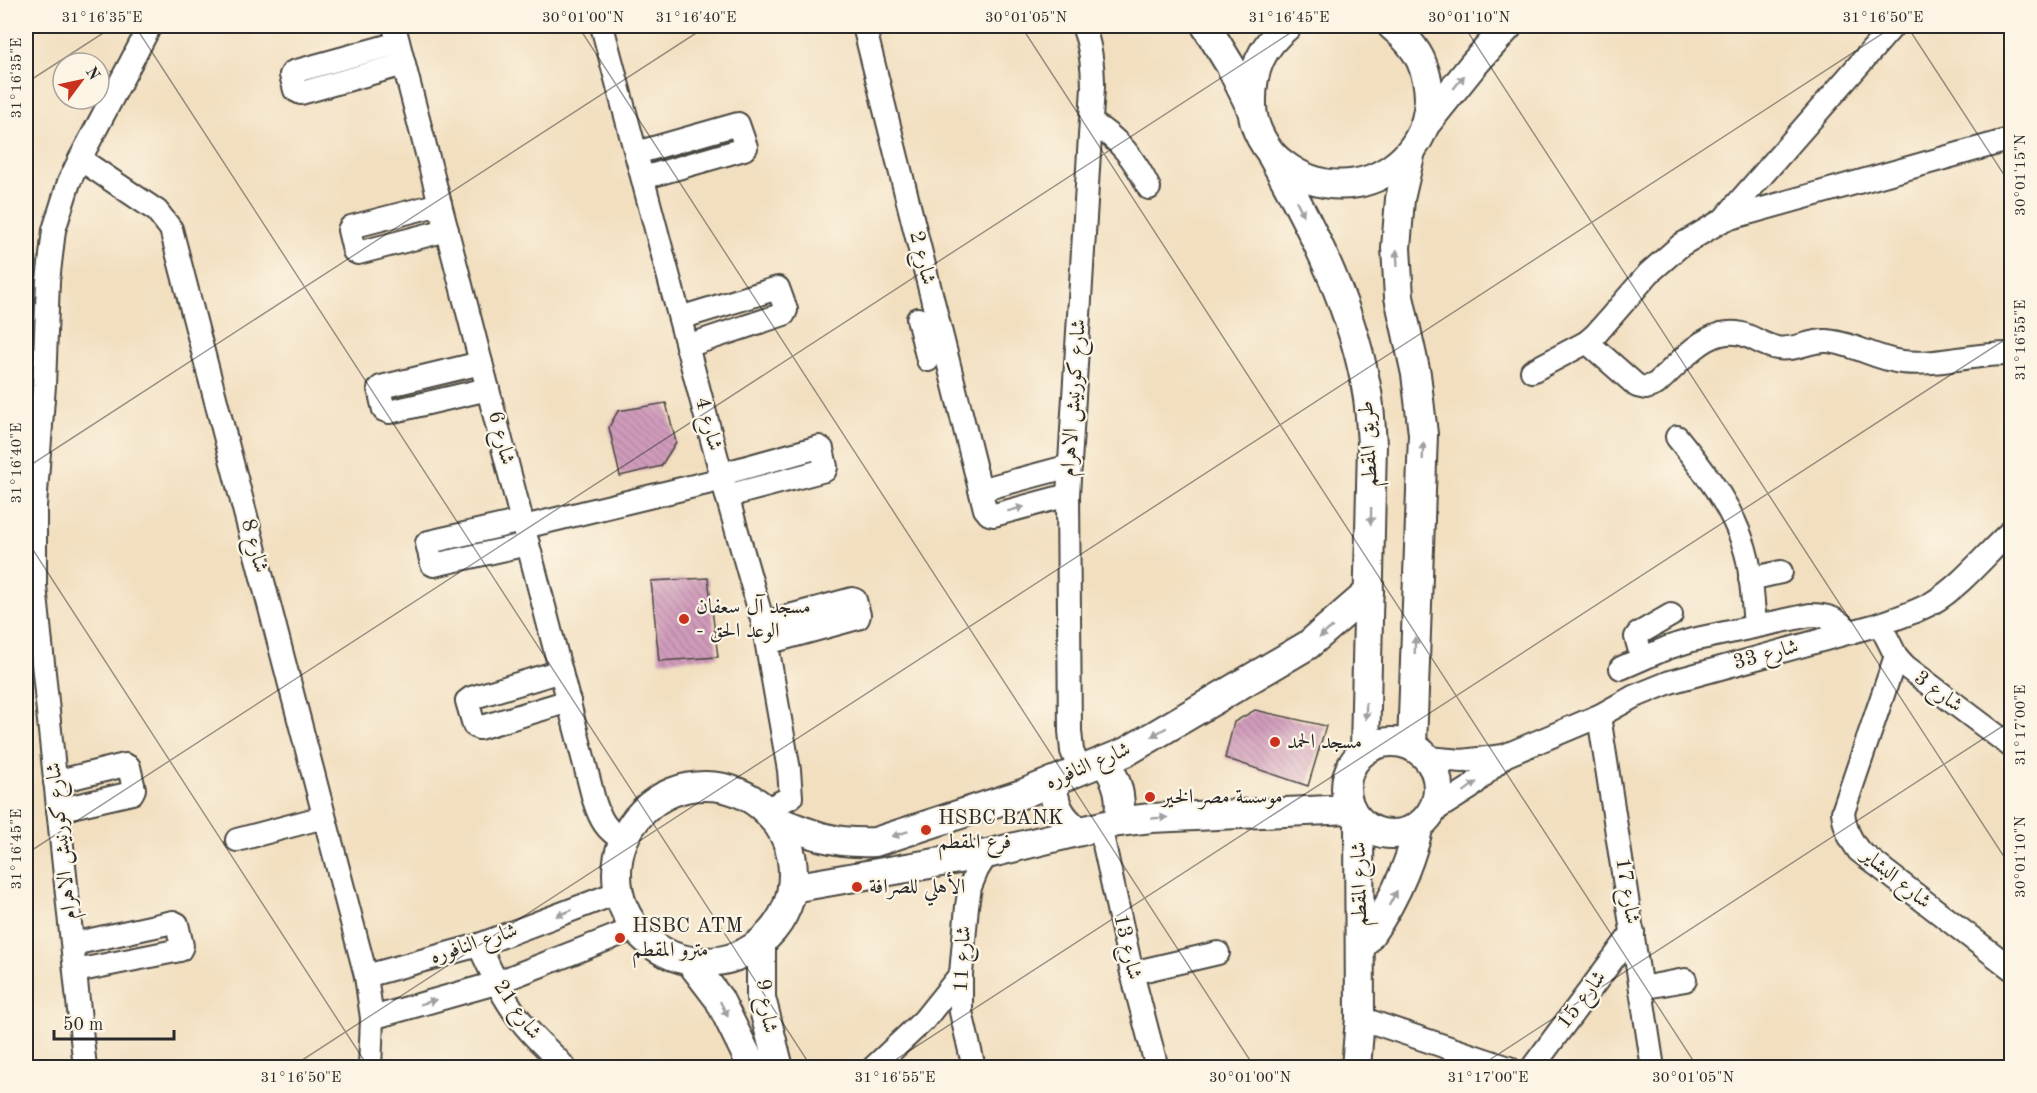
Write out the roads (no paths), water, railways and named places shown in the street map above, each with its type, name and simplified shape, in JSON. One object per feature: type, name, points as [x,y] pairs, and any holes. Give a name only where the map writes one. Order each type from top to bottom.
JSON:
[{"type":"main road","points":[[1206,26],[1230,65],[1252,109]]},
{"type":"main road","points":[[1252,109],[1252,83],[1260,57],[1274,36],[1287,26]]},
{"type":"main road","points":[[1392,26],[1408,40],[1420,60],[1427,82],[1428,105],[1400,199],[1396,248],[1399,297],[1416,374],[1423,434],[1419,752]]},
{"type":"main road","points":[[1272,156],[1293,173],[1317,183],[1343,186],[1369,181],[1392,169],[1473,65],[1508,26]]},
{"type":"main road","name":"طريق المقطم","points":[[1252,109],[1259,134],[1312,232],[1329,271],[1357,351],[1368,397],[1372,444],[1365,750]]},
{"type":"main road","name":"شارع النافوره","points":[[769,814],[814,836],[834,841],[875,842],[1022,794],[1126,752],[1308,645],[1369,592]]},
{"type":"main road","points":[[1393,741],[1419,752],[1433,766],[1438,784],[1438,794],[1425,819],[1402,833],[1384,833],[1366,826],[1355,815],[1346,791],[1346,782],[1352,764],[1365,750],[1374,745],[1393,741]]},
{"type":"main road","points":[[1091,766],[1115,779],[1119,789],[1120,811],[1099,826]]},
{"type":"main road","points":[[1053,781],[1055,805],[1060,815],[1099,826]]},
{"type":"main road","points":[[703,786],[720,787],[736,792],[752,799],[769,814],[788,844],[794,873],[790,900],[782,918],[771,934],[761,943],[748,952],[728,960],[690,961],[672,956],[655,946],[636,928],[628,917],[619,892],[617,874],[624,840],[632,825],[643,812],[670,793],[703,786]]},
{"type":"main road","points":[[792,888],[987,854],[1099,826],[1151,818],[1355,815]]},
{"type":"main road","name":"شارع المقطم","points":[[1355,815],[1361,947],[1360,1018],[1356,1068]]},
{"type":"main road","name":"شارع المقطم","points":[[1361,947],[1375,929],[1398,890],[1425,819]]},
{"type":"main road","name":"شارع 9","points":[[761,943],[760,998],[779,1068]]},
{"type":"main road","name":"شارع 9","points":[[690,961],[719,999],[753,1068]]},
{"type":"street","name":"شارع كورنيش الاهرام","points":[[85,1068],[37,617],[34,506],[44,385],[50,256],[61,206],[80,159],[150,26]]},
{"type":"street","name":"شارع 4","points":[[605,26],[636,153],[765,633],[789,770],[791,797],[769,814]]},
{"type":"street","name":"شارع 2","points":[[864,26],[927,339],[980,490],[984,509],[994,515],[1068,495]]},
{"type":"street","name":"شارع كورنيش الاهرام","points":[[1083,26],[1090,47],[1093,67],[1068,495],[1070,731],[1072,751],[1091,766]]},
{"type":"street","points":[[1723,220],[1893,26]]},
{"type":"street","name":"شارع 6","points":[[399,44],[600,817],[606,828],[624,840]]},
{"type":"street","points":[[1091,122],[1112,135],[1127,151],[1149,188]]},
{"type":"street","points":[[636,153],[738,124],[746,147],[643,178]]},
{"type":"street","points":[[1532,371],[1587,342],[1649,273],[1681,245],[1723,220],[2012,139]]},
{"type":"street","name":"شارع 8","points":[[80,159],[157,211],[171,229],[366,976]]},
{"type":"street","points":[[440,204],[351,227],[349,230],[351,240],[354,251],[358,253],[447,230]]},
{"type":"street","points":[[680,318],[778,288],[786,310],[784,314],[687,346]]},
{"type":"street","points":[[1587,342],[1637,386],[1646,388],[1656,384],[1704,341],[1724,333],[1744,334],[1785,349],[1818,341],[1833,342],[1883,359],[1901,362],[1931,362],[1978,355],[2012,354]]},
{"type":"street","points":[[481,363],[381,387],[379,389],[384,410],[389,412],[488,389]]},
{"type":"street","points":[[1677,437],[1700,465],[1720,495],[1737,527],[1748,561],[1755,626]]},
{"type":"street","points":[[980,490],[1070,466]]},
{"type":"street","points":[[524,530],[724,483]]},
{"type":"street","name":"شارع 33","points":[[1419,752],[1462,761],[1504,756],[1599,716],[1634,697],[1670,682],[1881,624],[1909,614],[1933,602],[1955,585],[2012,530]]},
{"type":"street","points":[[1750,579],[1781,572]]},
{"type":"street","points":[[1642,658],[1636,637],[1638,634],[1671,615]]},
{"type":"street","points":[[1621,668],[1692,640],[1810,615],[1825,615],[1839,621],[1851,632]]},
{"type":"street","name":"شارع 3","points":[[1881,624],[1896,656],[1913,673],[2009,740]]},
{"type":"street","name":"شارع البشاير","points":[[1896,656],[1843,812],[1845,826],[1850,839],[1859,851],[2012,969]]},
{"type":"street","points":[[561,671],[467,701],[474,725],[479,728],[569,701]]},
{"type":"street","name":"شارع 17","points":[[1599,716],[1653,1068]]},
{"type":"street","name":"شارع 33","points":[[1425,819],[1470,788],[1504,756]]},
{"type":"street","points":[[55,782],[125,765],[129,767],[134,789],[132,793],[58,810]]},
{"type":"street","points":[[237,840],[324,817]]},
{"type":"street","name":"شارع 13","points":[[1099,826],[1132,973],[1157,1068]]},
{"type":"street","name":"شارع 11","points":[[974,1068],[961,1012],[961,974],[970,887],[987,854]]},
{"type":"street","name":"شارع النافوره","points":[[366,976],[479,945],[619,892]]},
{"type":"street","points":[[73,944],[173,922],[177,924],[182,946],[180,950],[76,971]]},
{"type":"street","name":"شارع النافوره","points":[[372,1018],[496,983],[636,928]]},
{"type":"street","name":"شارع 15","points":[[1532,1068],[1633,932]]},
{"type":"street","name":"شارع 21","points":[[479,945],[496,983],[525,1026],[565,1068]]},
{"type":"street","points":[[1132,973],[1218,953]]},
{"type":"street","points":[[873,1068],[924,1020],[961,974]]},
{"type":"street","points":[[366,976],[372,1018],[370,1068]]},
{"type":"street","points":[[1641,988],[1685,980]]},
{"type":"street","points":[[1360,1018],[1509,1068]]},
{"type":"place","name":"مسجد آل سعفان - الوعد الحق","points":[[684,619]]},
{"type":"place","name":"مسجد الحمد","points":[[1275,742]]},
{"type":"place","name":"موسسة مصر الخير","points":[[1150,797]]},
{"type":"place","name":"HSBC BANK فرع المقطم","points":[[926,830]]},
{"type":"place","name":"الأهلي للصرافة","points":[[857,887]]},
{"type":"place","name":"HSBC ATM مترو المقطم","points":[[620,938]]}]
